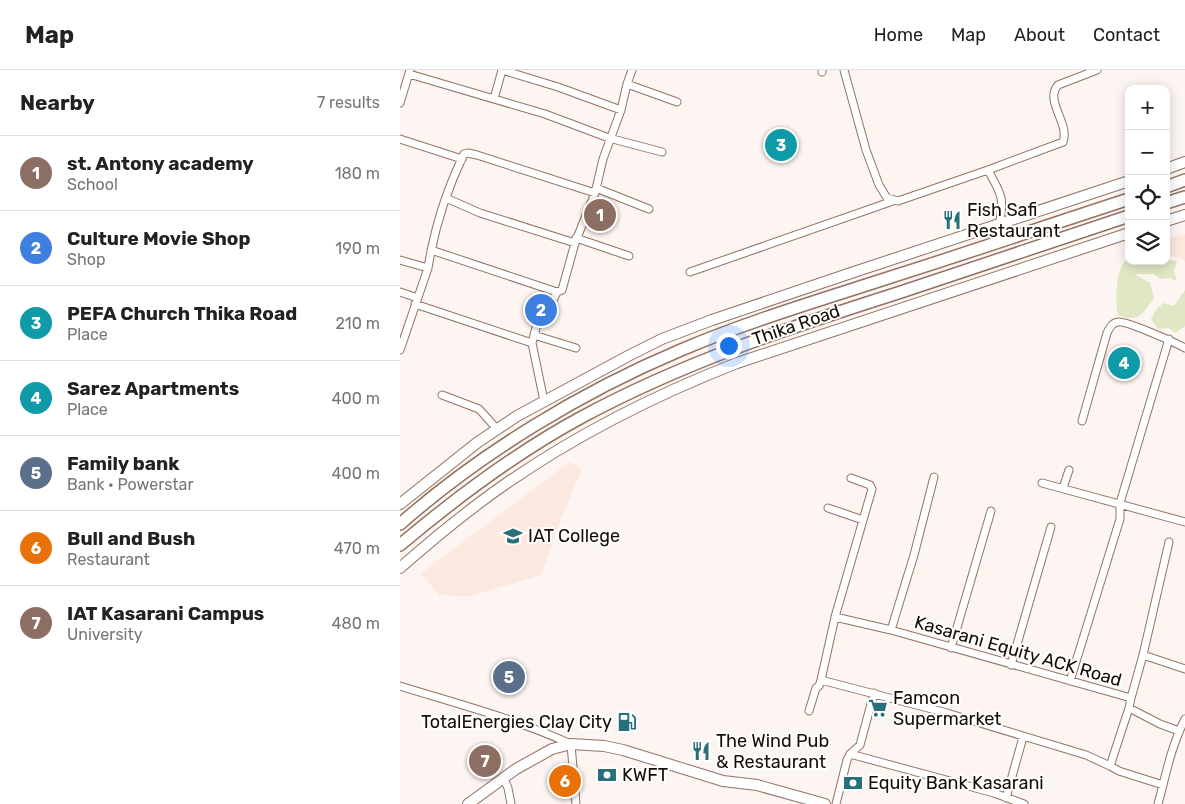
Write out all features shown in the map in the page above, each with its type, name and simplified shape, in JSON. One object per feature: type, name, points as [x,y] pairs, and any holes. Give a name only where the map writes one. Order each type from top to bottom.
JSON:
[{"type":"highway","points":[[1170,186],[1185,180]]},
{"type":"highway","points":[[1170,203],[1185,197]]},
{"type":"highway","name":"Thika Road","points":[[400,524],[458,478],[524,432],[576,401],[645,365],[784,311],[1125,200]]},
{"type":"highway","name":"Thika Road","points":[[400,545],[460,496],[529,448],[648,383],[718,354],[784,330],[1125,217]]},
{"type":"main road","points":[[1170,168],[1185,162]]},
{"type":"main road","name":"Thika Road","points":[[400,504],[451,462],[498,429],[544,401],[662,339],[1125,182]]},
{"type":"main road","points":[[1169,220],[1185,215]]},
{"type":"main road","name":"Thika Road","points":[[400,568],[503,485],[589,432],[678,388],[737,364],[1125,234]]},
{"type":"main road","points":[[468,804],[503,777],[552,749],[571,744],[604,746],[623,750],[722,781],[757,786],[804,801],[825,804]]},
{"type":"street","points":[[494,99],[502,70],[558,87],[621,110]]},
{"type":"street","points":[[544,401],[532,343],[539,316],[546,315],[557,292],[562,290],[576,240],[596,191],[603,159],[621,110],[632,70]]},
{"type":"street","points":[[844,70],[879,185],[886,198],[894,201]]},
{"type":"street","points":[[690,272],[894,201],[923,193],[1063,142],[1065,136],[1064,129],[1054,99],[1056,88],[1058,85],[1097,70]]},
{"type":"street","points":[[400,102],[410,72],[545,114],[610,138],[662,152]]},
{"type":"street","points":[[627,84],[677,102]]},
{"type":"street","points":[[400,139],[462,159]]},
{"type":"street","points":[[400,350],[428,268],[431,250],[446,198],[464,154],[476,155],[596,191],[648,209]]},
{"type":"street","points":[[988,170],[1002,199],[1003,207],[999,225]]},
{"type":"street","points":[[446,198],[480,213],[629,256]]},
{"type":"street","points":[[431,250],[557,292]]},
{"type":"street","points":[[400,260],[428,268]]},
{"type":"street","points":[[400,292],[417,301],[532,343]]},
{"type":"street","points":[[1082,420],[1107,333],[1112,325],[1118,322],[1128,322],[1138,328],[1169,339],[1185,348]]},
{"type":"street","points":[[535,332],[537,336],[576,348]]},
{"type":"street","points":[[1070,681],[1120,519],[1120,504],[1169,339]]},
{"type":"street","points":[[442,394],[478,409],[498,429]]},
{"type":"street","points":[[1063,488],[1069,470]]},
{"type":"street","points":[[891,630],[914,555],[934,477]]},
{"type":"street","points":[[809,711],[816,688],[821,680],[835,617],[871,487],[851,478]]},
{"type":"street","points":[[1042,482],[1185,522]]},
{"type":"street","points":[[828,508],[863,520]]},
{"type":"street","points":[[951,648],[991,511]]},
{"type":"street","points":[[1011,665],[1051,528]]},
{"type":"street","points":[[1130,698],[1169,542]]},
{"type":"street","name":"Kasarani Equity ACK Road","points":[[835,617],[891,630],[1130,698],[1129,708],[1160,724],[1179,731]]},
{"type":"street","points":[[1142,655],[1185,669]]},
{"type":"street","points":[[821,680],[953,715],[1086,755],[1119,771],[1164,785]]},
{"type":"street","points":[[400,686],[499,716],[571,744],[576,804]]},
{"type":"street","points":[[836,804],[847,760],[850,754],[860,745],[874,693]]},
{"type":"street","points":[[1110,766],[1129,708]]},
{"type":"street","points":[[1158,804],[1169,761],[1185,719]]},
{"type":"street","points":[[1006,798],[1023,736]]},
{"type":"street","points":[[850,754],[994,793],[1024,804]]},
{"type":"street","points":[[503,777],[512,804]]},
{"type":"shaded area","points":[[1185,234],[1185,261],[1170,255],[1170,238]]},
{"type":"shaded area","name":"IAT College","points":[[570,462],[582,469],[541,575],[467,597],[439,595],[421,573]]},
{"type":"green space","points":[[1170,260],[1177,261],[1174,270],[1177,281],[1169,278],[1160,279],[1154,274],[1135,274],[1150,283],[1154,298],[1136,318],[1118,315],[1116,302],[1117,284],[1124,262],[1125,265],[1170,265]]},
{"type":"green space","points":[[1185,290],[1185,326],[1175,333],[1169,328],[1158,329],[1151,319],[1155,311],[1163,303],[1174,306]]},
{"type":"place","name":"PEFA Church Thika Road","points":[[781,145]]},
{"type":"place","name":"st. Antony academy","points":[[600,215]]},
{"type":"place","name":"Fish Safi Restaurant","points":[[952,220]]},
{"type":"place","name":"Culture Movie Shop","points":[[541,310]]},
{"type":"place","name":"Sarez Apartments","points":[[1124,363]]},
{"type":"place","name":"IAT College","points":[[513,536]]},
{"type":"place","name":"Family bank","points":[[509,677]]},
{"type":"place","name":"Famcon Supermarket","points":[[878,708]]},
{"type":"place","name":"TotalEnergies Clay City","points":[[627,722]]},
{"type":"place","name":"The Wind Pub & Restaurant","points":[[701,751]]},
{"type":"place","name":"IAT Kasarani Campus","points":[[485,761]]},
{"type":"place","name":"KWFT","points":[[607,775]]},
{"type":"place","name":"Bull and Bush","points":[[565,781]]},
{"type":"place","name":"Equity Bank Kasarani","points":[[853,783]]}]
